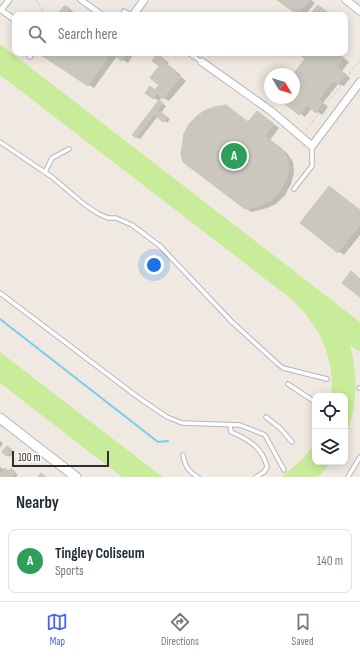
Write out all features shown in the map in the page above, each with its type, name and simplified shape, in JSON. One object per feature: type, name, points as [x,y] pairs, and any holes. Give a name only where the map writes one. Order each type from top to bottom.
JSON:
[{"type":"main road","points":[[0,418],[76,477]]},
{"type":"street","points":[[9,0],[1,8],[12,17]]},
{"type":"street","points":[[80,0],[98,12]]},
{"type":"street","points":[[135,12],[144,0]]},
{"type":"street","points":[[346,0],[360,11]]},
{"type":"street","points":[[202,62],[271,112],[312,146],[360,82]]},
{"type":"lane","points":[[193,56],[202,62]]},
{"type":"lane","points":[[0,142],[45,172],[85,205],[108,218],[116,218],[132,225],[160,246],[232,322],[283,368],[328,379]]},
{"type":"lane","points":[[294,189],[312,166],[312,146]]},
{"type":"lane","points":[[45,172],[52,158],[69,149]]},
{"type":"lane","points":[[0,293],[139,398],[167,417],[182,423],[240,425],[265,435],[284,470]]},
{"type":"lane","points":[[288,384],[312,400]]},
{"type":"lane","points":[[266,417],[280,428],[292,442]]},
{"type":"lane","points":[[230,425],[231,432],[247,438],[254,444],[266,461],[267,467],[264,472],[256,477]]},
{"type":"lane","points":[[183,455],[184,463],[191,474],[198,477]]},
{"type":"lane","points":[[348,477],[360,457]]},
{"type":"path","points":[[36,0],[44,12]]},
{"type":"path","points":[[301,137],[360,60]]},
{"type":"green space","points":[[0,44],[12,53],[12,56],[16,56],[360,322],[360,352],[350,345],[353,356],[355,391],[352,415],[348,429],[348,393],[331,393],[331,368],[323,342],[309,319],[290,298],[0,75]]},
{"type":"green space","points":[[0,352],[163,477],[122,477],[0,383]]},
{"type":"green space","points":[[312,447],[312,465],[328,465],[318,477],[281,477],[302,460]]},
{"type":"building","points":[[277,0],[310,0],[300,12],[294,12]]},
{"type":"building","points":[[318,5],[327,12],[312,12]]},
{"type":"building","points":[[64,6],[67,6],[70,9],[68,12],[59,12]]},
{"type":"building","points":[[43,56],[109,56],[88,86]]},
{"type":"building","points":[[115,56],[125,56],[122,61]]},
{"type":"building","points":[[156,56],[160,56],[164,59],[163,61],[176,71],[175,73],[181,77],[163,99],[157,94],[153,99],[145,93],[150,86],[155,90],[159,85],[150,78],[159,66],[152,61]]},
{"type":"building","points":[[301,56],[341,56],[344,58],[337,68],[346,74],[338,84],[333,81],[319,99],[323,103],[316,113],[307,105],[299,115],[285,104],[300,104],[300,68],[298,68],[305,59]]},
{"type":"building","points":[[159,100],[163,103],[158,110],[167,117],[163,122],[154,114],[136,138],[132,135]]},
{"type":"building","points":[[226,105],[248,122],[257,111],[274,124],[265,136],[282,149],[288,158],[289,169],[286,181],[279,192],[271,201],[254,208],[245,209],[183,162],[181,154],[184,134],[189,124],[204,111],[214,107]]},
{"type":"building","points":[[329,186],[360,210],[360,225],[338,253],[300,223]]},
{"type":"building","points":[[351,271],[360,279],[360,297],[342,283]]},
{"type":"building","points":[[7,446],[12,450],[7,456],[2,452]]},
{"type":"building","points":[[5,468],[8,471],[11,468],[12,469],[6,477],[1,477],[0,475]]},
{"type":"building","points":[[12,469],[16,473],[13,477],[6,477]]},
{"type":"building","points":[[41,473],[46,477],[38,477]]},
{"type":"waterway","points":[[0,319],[158,442],[168,441]]},
{"type":"place","name":"Tingley Coliseum","points":[[234,156]]}]
